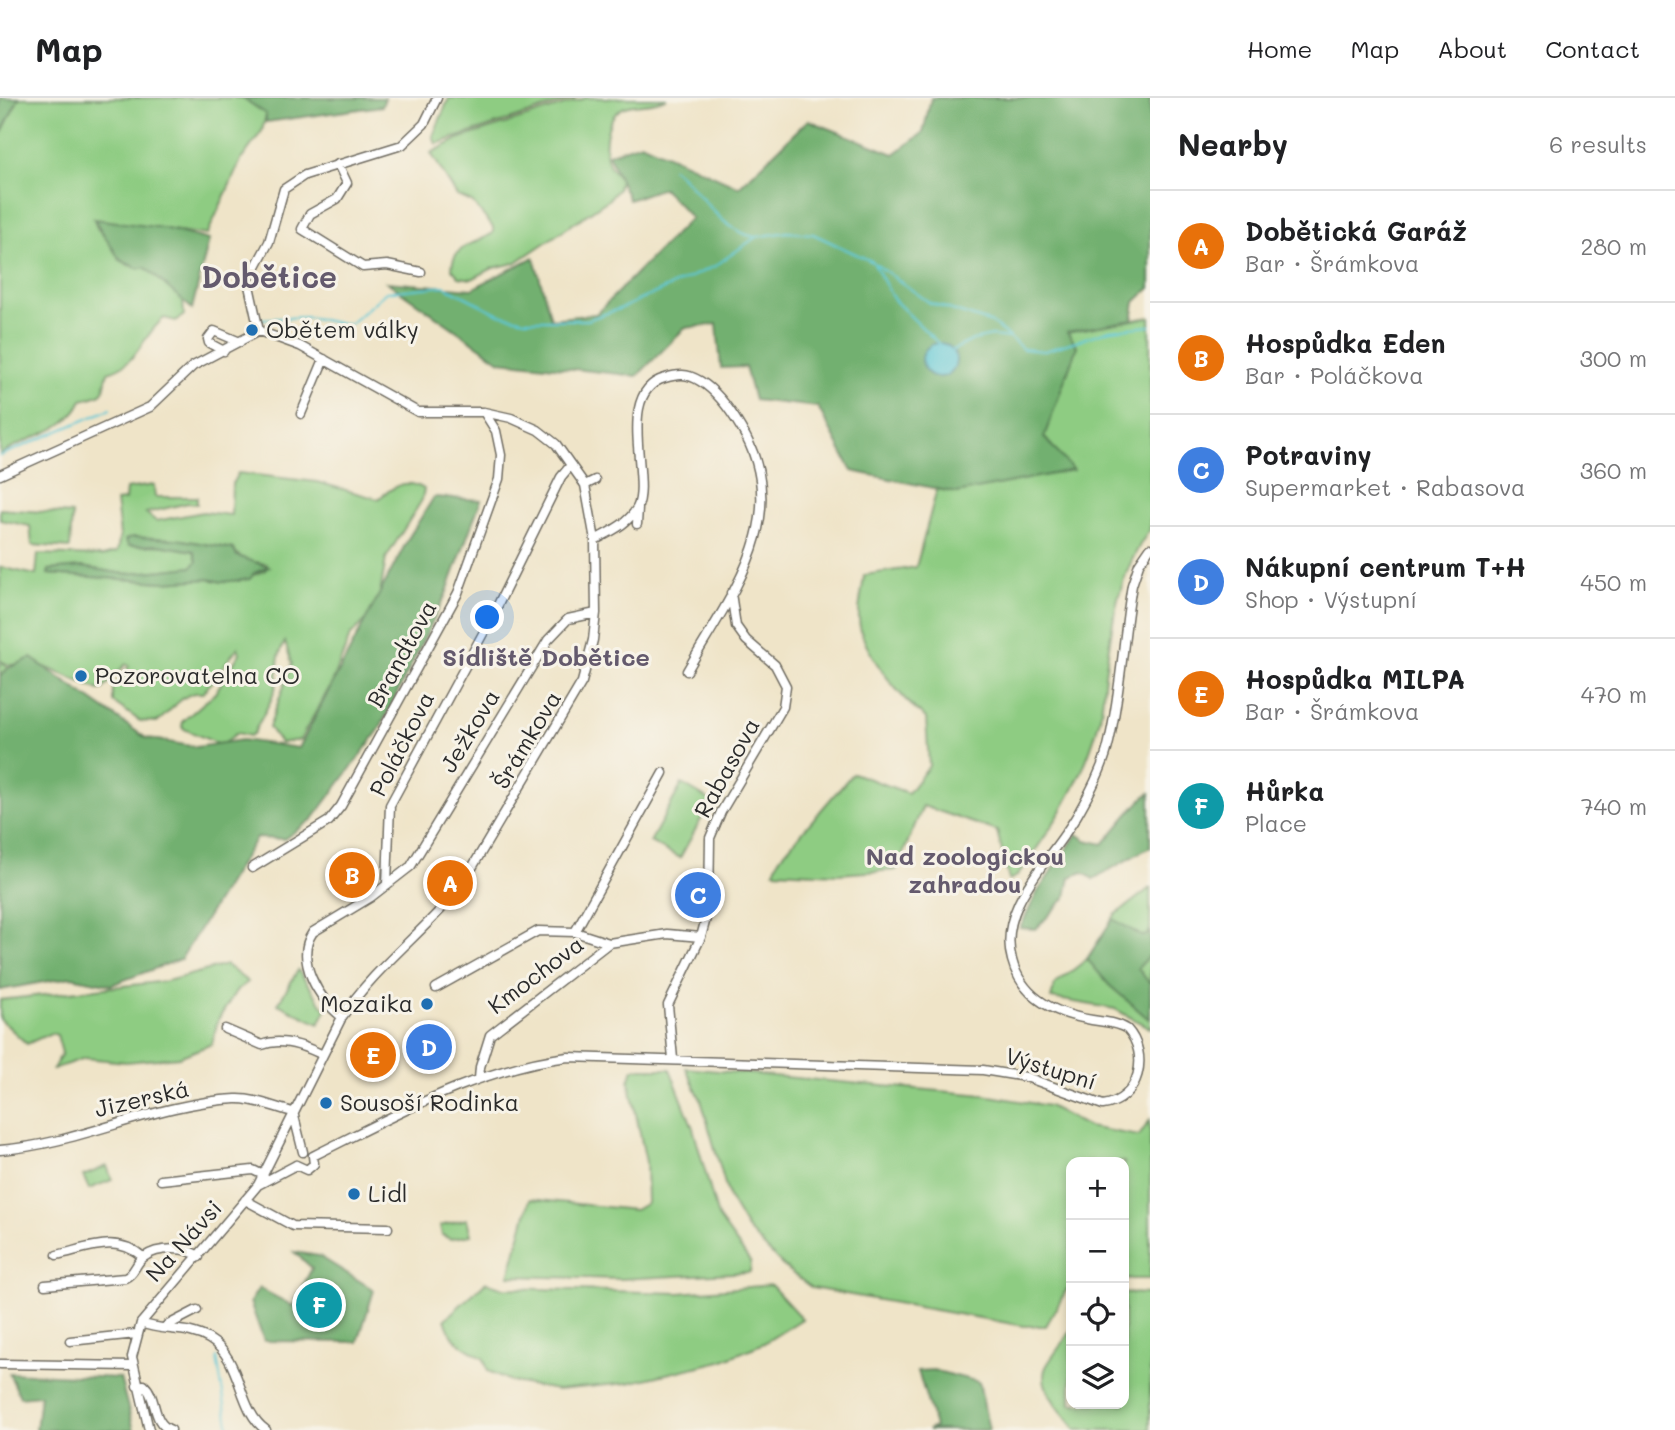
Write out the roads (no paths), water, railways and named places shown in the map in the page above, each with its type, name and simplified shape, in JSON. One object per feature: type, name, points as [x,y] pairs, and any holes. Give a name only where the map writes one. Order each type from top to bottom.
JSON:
[{"type":"street","points":[[0,475],[150,407],[193,366],[259,331],[248,281],[269,242],[284,189],[305,174],[402,145],[424,124],[437,98]]},
{"type":"street","points":[[338,164],[347,183],[344,191],[310,214],[302,229],[363,267],[387,265],[421,272]]},
{"type":"street","points":[[224,351],[209,344],[208,339],[214,331],[240,342]]},
{"type":"street","name":"Šrámkova","points":[[258,1185],[261,1174],[342,1017],[358,993],[439,913],[460,888],[579,690],[589,662],[596,613],[596,540],[585,485],[556,444],[538,430],[511,418],[484,412],[418,412],[300,346],[259,331]]},
{"type":"street","points":[[301,414],[324,359]]},
{"type":"street","points":[[637,524],[637,422],[640,401],[649,386],[661,379],[683,373],[713,390],[749,441],[762,493],[760,523],[753,554],[687,671]]},
{"type":"street","name":"Brandtova","points":[[252,868],[329,821],[341,806],[458,593],[499,479],[500,455],[496,431],[484,412]]},
{"type":"street","name":"Poláčkova","points":[[387,883],[390,806],[493,615],[561,477],[571,465]]},
{"type":"street","points":[[585,485],[595,480]]},
{"type":"street","points":[[596,540],[627,522],[639,505]]},
{"type":"street","name":"Výstupní","points":[[313,1156],[480,1079],[528,1063],[568,1057],[1009,1073],[1103,1105],[1134,1091],[1143,1079],[1146,1067],[1145,1055],[1134,1035],[1116,1024],[1069,1015],[1043,1005],[1021,981],[1014,968],[1009,940],[1021,899],[1078,814],[1100,771],[1112,726],[1132,584],[1139,564],[1150,548]]},
{"type":"street","name":"Rabasova","points":[[673,1059],[668,1005],[701,937],[709,907],[709,838],[721,812],[783,707],[786,686],[775,665],[746,640],[736,626],[731,593]]},
{"type":"street","name":"Ježkova","points":[[387,883],[411,866],[548,640],[568,620],[596,613]]},
{"type":"street","name":"Kmochova","points":[[576,932],[663,773]]},
{"type":"street","points":[[342,1017],[308,972],[304,956],[307,941],[313,932],[371,897],[387,883]]},
{"type":"street","name":"Kmochova","points":[[436,988],[538,931],[576,932],[609,943],[667,934],[701,937]]},
{"type":"street","name":"Kmochova","points":[[480,1079],[482,1058],[490,1035],[609,943]]},
{"type":"street","points":[[225,1029],[262,1045],[303,1045],[323,1055]]},
{"type":"street","name":"Jizerská","points":[[1,1148],[33,1148],[151,1114],[238,1098],[293,1112]]},
{"type":"street","points":[[293,1112],[303,1152]]},
{"type":"street","points":[[303,1152],[313,1156],[314,1164],[307,1170],[296,1165],[296,1157],[303,1152]]},
{"type":"street","name":"Na Návsi","points":[[149,1430],[133,1366],[132,1350],[141,1323],[158,1299],[199,1257],[258,1185],[296,1165]]},
{"type":"street","points":[[161,1180],[253,1170],[261,1174]]},
{"type":"street","points":[[245,1200],[293,1226],[388,1228]]},
{"type":"street","points":[[57,1255],[107,1244],[128,1245],[143,1257]]},
{"type":"street","points":[[45,1286],[125,1278],[131,1276],[143,1257],[183,1249],[199,1257]]},
{"type":"street","points":[[165,1326],[197,1310]]},
{"type":"street","points":[[141,1323],[152,1327],[165,1326],[186,1330],[210,1339],[220,1349],[262,1429]]},
{"type":"street","points":[[69,1341],[136,1334]]},
{"type":"street","points":[[0,1364],[133,1366]]},
{"type":"street","points":[[137,1386],[144,1385],[148,1389],[160,1423],[171,1430]]},
{"type":"water","points":[[939,343],[951,348],[956,360],[951,372],[939,377],[927,372],[922,360],[927,348]]},
{"type":"waterway","points":[[672,168],[720,218],[742,233],[755,237]]},
{"type":"waterway","points":[[260,319],[307,317],[351,323],[386,292],[444,286],[499,314],[525,320],[587,320],[622,308],[715,266],[756,237],[787,232],[813,234],[873,262],[894,300],[940,345]]},
{"type":"waterway","points":[[874,263],[930,303],[992,323],[1010,338]]},
{"type":"waterway","points":[[953,350],[973,340],[992,336],[1010,338],[1023,349],[1045,351],[1110,330],[1150,326]]},
{"type":"waterway","points":[[0,456],[110,409]]},
{"type":"waterway","points":[[217,1358],[229,1430]]},
{"type":"place","name":"Obětem války","points":[[252,330]]},
{"type":"place","name":"Pozorovatelna CO","points":[[81,676]]},
{"type":"place","name":"Hospůdka Eden","points":[[352,875]]},
{"type":"place","name":"Dobětická Garáž","points":[[450,883]]},
{"type":"place","name":"Potraviny","points":[[698,895]]},
{"type":"place","name":"Mozaika","points":[[427,1004]]},
{"type":"place","name":"Nákupní centrum T+H","points":[[429,1047]]},
{"type":"place","name":"Hospůdka MILPA","points":[[373,1055]]},
{"type":"place","name":"Sousoší Rodinka","points":[[326,1103]]},
{"type":"place","name":"Lidl","points":[[354,1194]]},
{"type":"place","name":"Hůrka","points":[[319,1305]]},
{"type":"district","name":"Dobětice","points":[[269,278]]},
{"type":"district","name":"Sídliště Dobětice","points":[[546,658]]},
{"type":"district","name":"Nad zoologickou zahradou","points":[[965,871]]}]
